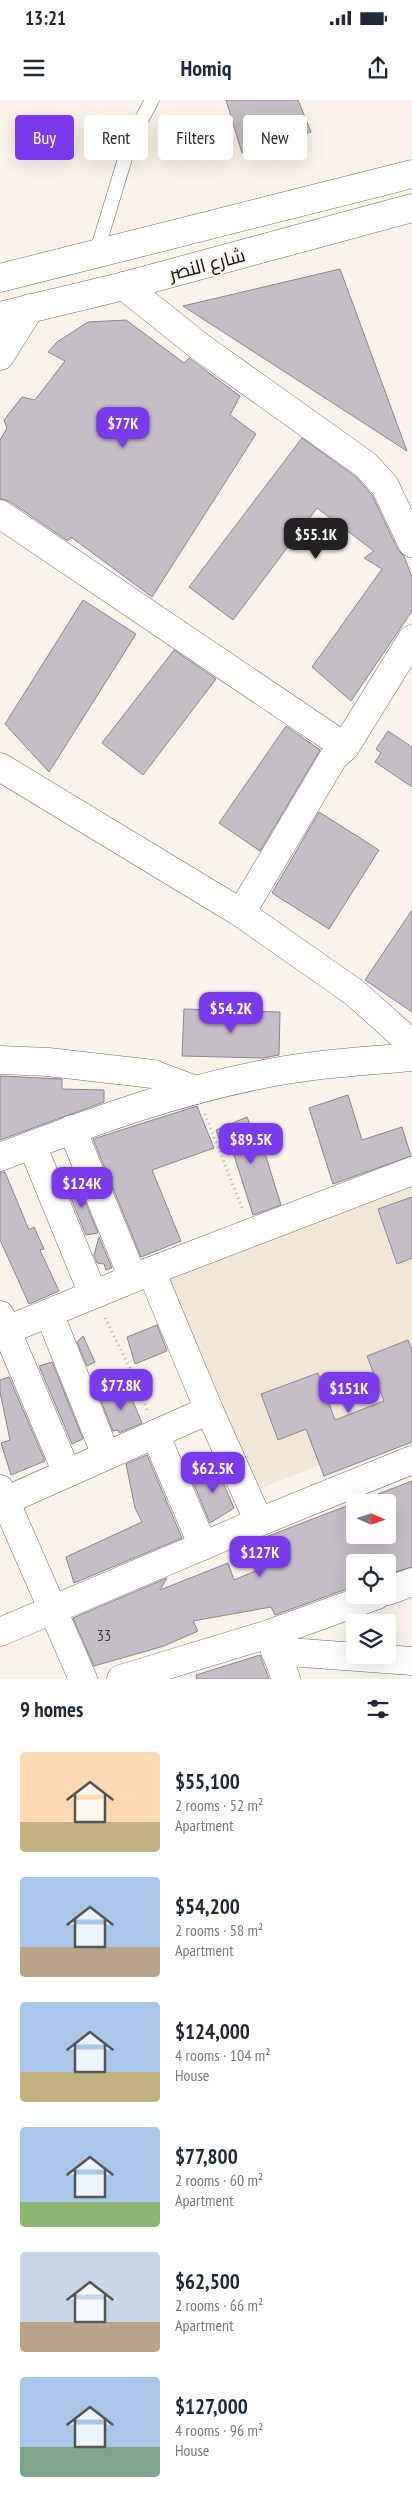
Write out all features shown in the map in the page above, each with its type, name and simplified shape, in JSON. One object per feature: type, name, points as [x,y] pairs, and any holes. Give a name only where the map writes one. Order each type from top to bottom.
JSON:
[{"type":"street","name":"شارع النصر","points":[[0,278],[412,174]]},
{"type":"street","name":"شارع النصر","points":[[0,316],[124,286],[412,208]]},
{"type":"street","points":[[92,294],[96,254]]},
{"type":"street","points":[[124,286],[198,346],[366,465],[385,486],[412,544]]},
{"type":"street","points":[[0,356],[30,308]]},
{"type":"street","points":[[0,514],[344,747]]},
{"type":"street","points":[[241,912],[333,758],[344,747],[412,639]]},
{"type":"street","points":[[0,767],[241,912],[355,993],[412,1044]]},
{"type":"street","points":[[0,1157],[72,1129],[196,1090],[281,1071],[412,1057]]},
{"type":"street","points":[[0,1060],[48,1062],[153,1074],[196,1090]]},
{"type":"street","points":[[72,1129],[208,1410],[259,1522]]},
{"type":"street","points":[[32,1145],[93,1294]]},
{"type":"street","points":[[67,1473],[2,1326],[49,1313],[93,1294],[412,1171]]},
{"type":"street","points":[[49,1313],[106,1455]]},
{"type":"street","points":[[83,1679],[3,1495],[67,1473],[208,1410]]},
{"type":"street","points":[[155,1434],[202,1546]]},
{"type":"street","points":[[0,1632],[259,1522],[412,1460]]},
{"type":"street","points":[[396,1588],[412,1582]]},
{"type":"street","points":[[121,1679],[272,1643],[357,1604]]},
{"type":"street","points":[[272,1643],[402,1667]]},
{"type":"street","points":[[272,1643],[286,1679]]},
{"type":"lane","points":[[144,115],[152,100]]},
{"type":"lane","points":[[96,254],[125,160]]},
{"type":"path","points":[[196,1090],[252,1232]]},
{"type":"path","points":[[93,1294],[135,1378],[155,1434]]},
{"type":"shaded area","points":[[412,1179],[412,1429],[254,1491],[162,1277]]},
{"type":"building","points":[[226,100],[298,100],[304,115],[243,115],[242,153],[233,123],[233,115],[231,115]]},
{"type":"building","points":[[307,122],[311,132],[307,133]]},
{"type":"building","points":[[340,269],[407,451],[183,306]]},
{"type":"building","points":[[126,320],[184,363],[189,358],[240,396],[230,415],[256,434],[152,597],[71,537],[68,541],[9,501],[0,499],[0,440],[7,428],[4,420],[22,397],[35,400],[65,361],[48,352],[57,342],[88,322]]},
{"type":"building","points":[[302,438],[356,477],[372,495],[398,550],[404,556],[412,577],[412,611],[351,701],[312,667],[382,569],[364,558],[374,551],[317,508],[233,620],[189,587]]},
{"type":"building","points":[[83,600],[136,634],[49,772],[5,724]]},
{"type":"building","points":[[174,650],[216,679],[143,775],[102,743]]},
{"type":"building","points":[[286,726],[320,750],[260,851],[219,823]]},
{"type":"building","points":[[388,731],[412,747],[412,787],[375,762],[381,753],[376,749]]},
{"type":"building","points":[[319,812],[379,850],[329,929],[272,893]]},
{"type":"building","points":[[412,910],[412,1012],[365,980]]},
{"type":"building","points":[[184,1009],[280,1012],[279,1055],[263,1058],[182,1056]]},
{"type":"building","points":[[0,1076],[62,1079],[62,1089],[104,1090],[104,1102],[0,1140]]},
{"type":"building","points":[[348,1095],[362,1140],[402,1127],[411,1156],[333,1184],[309,1108]]},
{"type":"building","points":[[197,1106],[214,1148],[152,1170],[181,1241],[141,1257],[93,1139]]},
{"type":"building","points":[[247,1117],[260,1148],[263,1147],[281,1205],[253,1215],[232,1149],[224,1152],[216,1130]]},
{"type":"building","points":[[0,1172],[5,1172],[29,1230],[34,1227],[44,1249],[40,1250],[59,1291],[29,1304],[0,1240]]},
{"type":"building","points":[[77,1182],[98,1233],[86,1235],[66,1186]]},
{"type":"building","points":[[412,1197],[412,1258],[397,1264],[378,1209]]},
{"type":"building","points":[[99,1237],[112,1268],[106,1270],[104,1264],[97,1263],[94,1255]]},
{"type":"building","points":[[157,1325],[167,1351],[135,1364],[127,1337]]},
{"type":"building","points":[[83,1336],[95,1362],[87,1366],[77,1342]]},
{"type":"building","points":[[408,1340],[412,1350],[412,1442],[324,1476],[306,1429],[278,1440],[261,1394],[318,1373],[335,1420],[384,1401],[367,1356]]},
{"type":"building","points":[[52,1362],[83,1439],[72,1444],[39,1366]]},
{"type":"building","points":[[9,1377],[45,1461],[11,1475],[1,1443],[10,1440],[0,1392],[0,1380]]},
{"type":"building","points":[[127,1387],[142,1423],[119,1433],[118,1430],[113,1431],[101,1401]]},
{"type":"building","points":[[147,1455],[182,1538],[74,1583],[66,1557],[142,1522],[135,1508],[126,1464]]},
{"type":"building","points":[[216,1466],[234,1508],[210,1523],[192,1480]]},
{"type":"building","points":[[412,1481],[412,1567],[396,1572],[396,1554],[346,1554],[346,1589],[275,1615],[271,1607],[193,1621],[198,1631],[164,1646],[94,1666],[73,1618],[167,1578],[160,1590],[228,1563],[234,1580],[274,1563],[263,1538],[346,1506],[346,1544],[396,1544],[396,1494],[378,1494]]},
{"type":"building","points":[[260,1655],[269,1679],[197,1679],[196,1675]]}]
